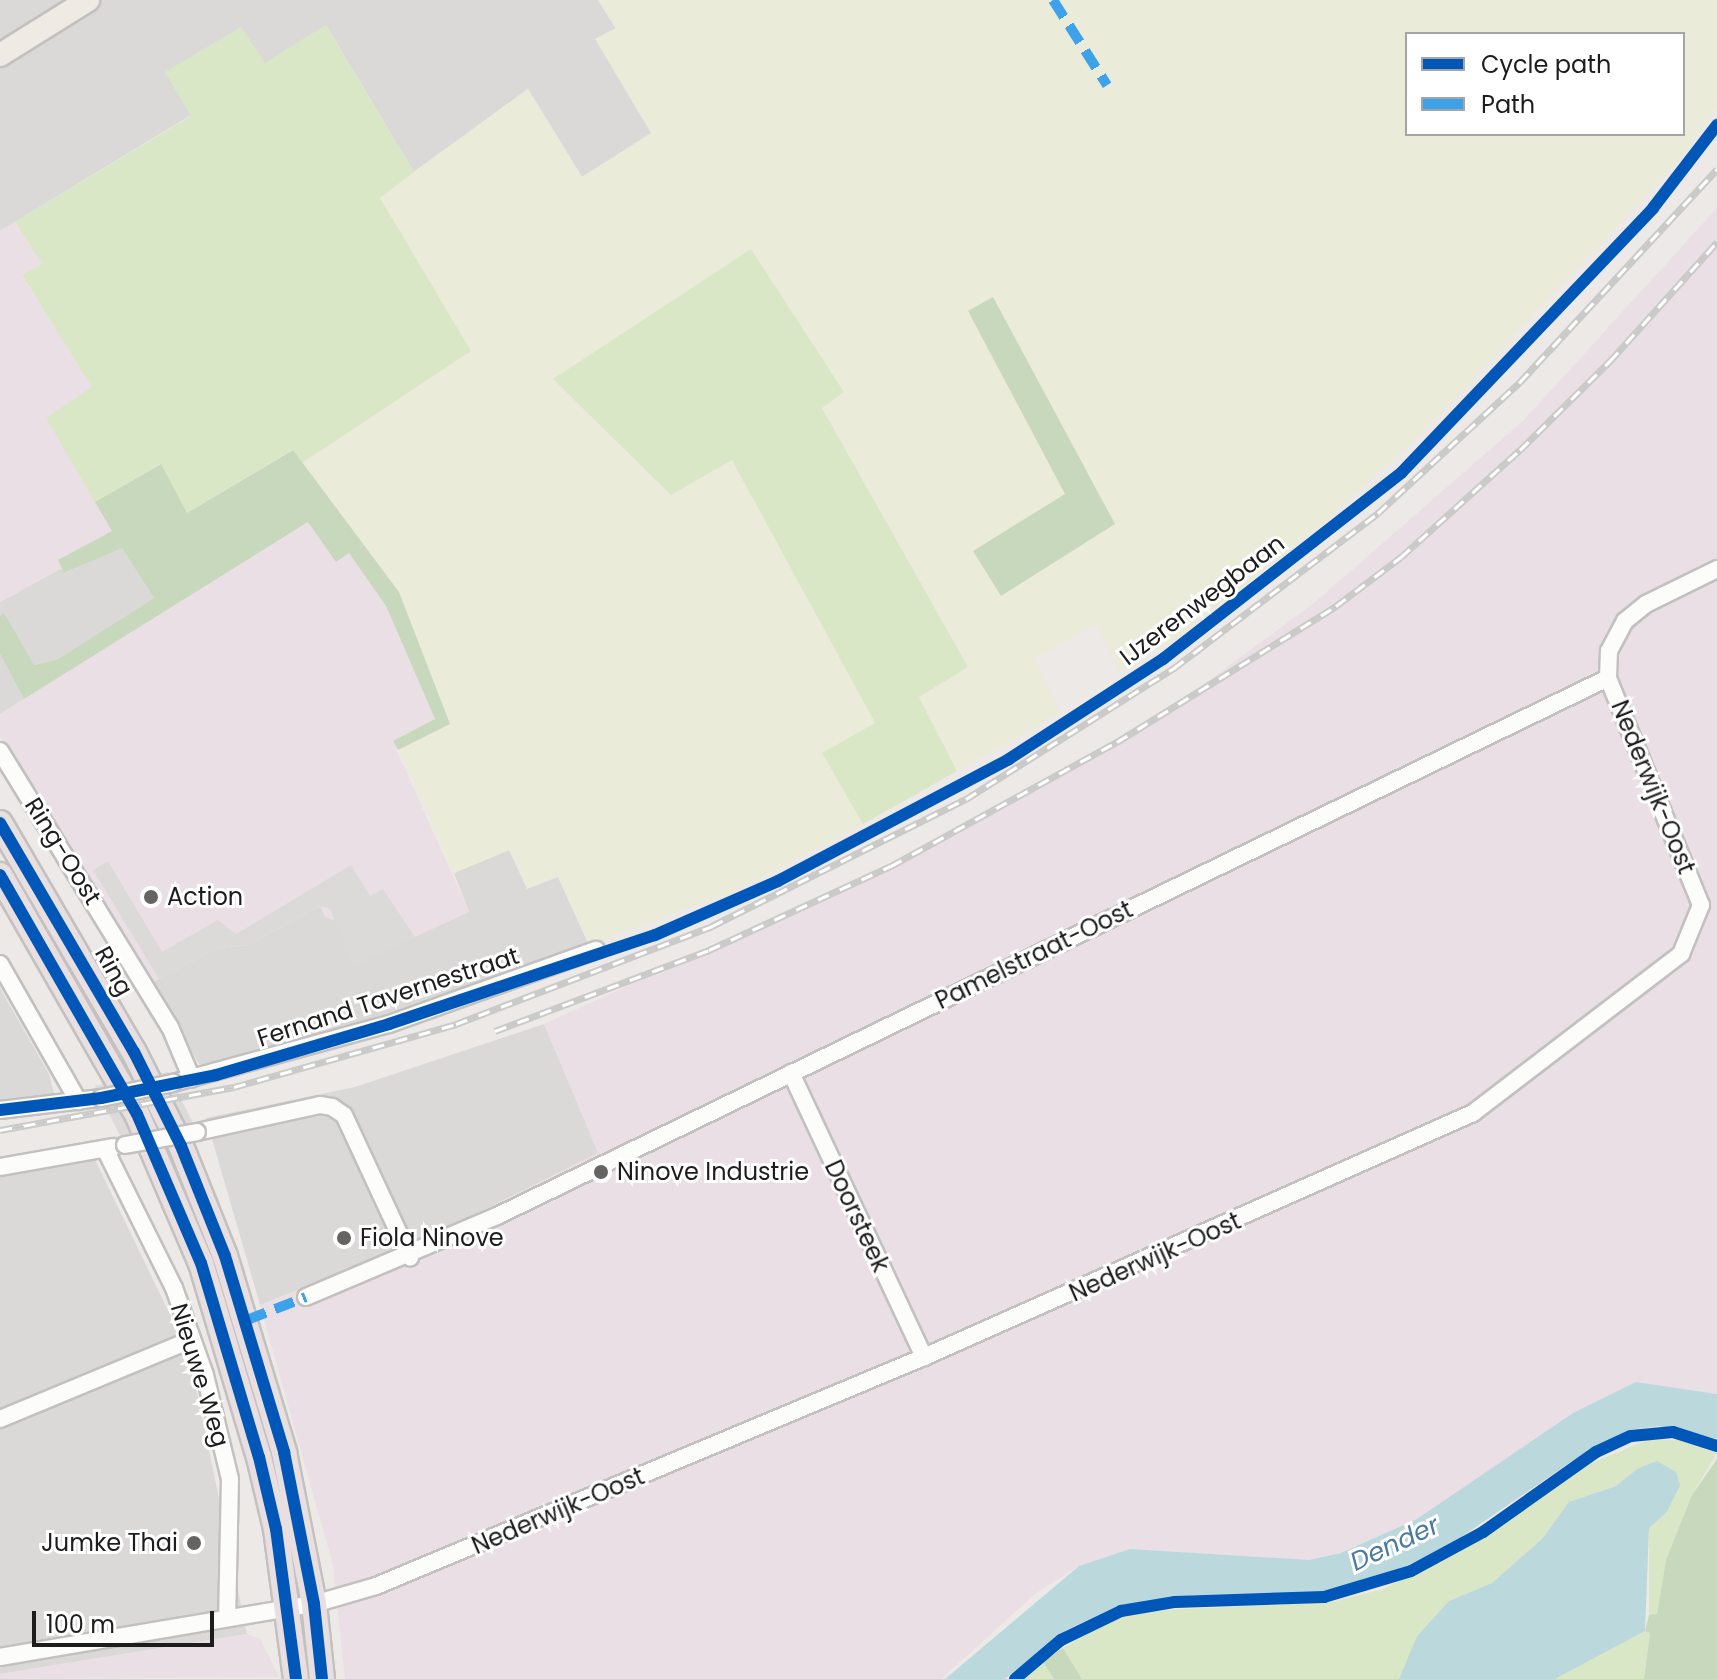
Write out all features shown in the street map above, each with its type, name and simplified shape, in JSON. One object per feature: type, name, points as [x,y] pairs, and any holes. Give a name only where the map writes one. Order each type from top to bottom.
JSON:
[{"type":"highway","name":"Ring","points":[[0,823],[189,1139],[267,1385],[314,1604],[322,1679]]},
{"type":"highway","name":"Ring","points":[[0,875],[111,1063],[157,1156],[201,1263],[242,1390],[276,1529],[296,1679]]},
{"type":"main road","points":[[0,55],[88,0]]},
{"type":"street","points":[[1608,678],[1609,651],[1625,621],[1646,604],[1717,569]]},
{"type":"street","name":"Pamelstraat-Oost","points":[[306,1297],[410,1257],[1608,678]]},
{"type":"street","name":"Nederwijk-Oost","points":[[0,1657],[314,1604],[376,1586],[924,1357],[1431,1136],[1515,1085],[1681,954],[1701,905],[1608,678]]},
{"type":"street","name":"Ring-Oost","points":[[0,751],[170,1027],[192,1079]]},
{"type":"street","name":"Fernand Tavernestraat","points":[[78,1101],[192,1079],[389,1024],[596,950]]},
{"type":"street","points":[[0,964],[78,1101],[0,1110]]},
{"type":"street","name":"Doorsteek","points":[[791,1073],[924,1357]]},
{"type":"street","points":[[0,1167],[125,1145],[189,1139],[320,1105],[332,1107],[344,1115],[410,1257]]},
{"type":"street","name":"Nieuwe Weg","points":[[105,1149],[174,1288],[230,1479],[227,1617]]},
{"type":"street","points":[[0,1419],[191,1340]]},
{"type":"shaded area","points":[[0,0],[598,0],[616,29],[596,40],[652,133],[582,177],[528,89],[414,172],[326,25],[191,115],[0,231]]},
{"type":"shaded area","points":[[1717,208],[1717,1394],[1636,1382],[1417,1519],[1341,1553],[1309,1560],[1130,1549],[1079,1566],[1036,1593],[941,1679],[345,1679],[333,1565],[260,1305],[425,1239],[598,1153],[544,1024],[916,855],[1184,699],[1314,603],[1523,421]]},
{"type":"shaded area","points":[[15,222],[42,264],[22,276],[93,387],[112,531],[58,560],[62,568],[0,602],[0,231]]},
{"type":"shaded area","points":[[309,522],[336,561],[349,552],[386,606],[435,719],[393,742],[469,912],[415,937],[388,941],[325,917],[320,906],[248,945],[218,948],[153,982],[0,737],[0,714]]},
{"type":"shaded area","points":[[122,547],[154,598],[58,659],[33,665],[4,614],[0,616],[0,602],[62,568],[65,573]]},
{"type":"shaded area","points":[[0,654],[24,699],[0,714]]},
{"type":"shaded area","points":[[509,850],[558,877],[589,945],[221,1069],[199,1064],[153,982],[218,948],[248,945],[320,906],[469,912],[454,873]]},
{"type":"shaded area","points":[[108,861],[162,952],[218,920],[236,934],[351,865],[370,896],[383,889],[415,937],[353,967],[330,909],[320,906],[248,945],[218,948],[159,979],[93,870]]},
{"type":"shaded area","points":[[0,988],[49,1074],[55,1097],[0,1104]]},
{"type":"shaded area","points":[[544,1024],[599,1153],[425,1239],[260,1305],[206,1118],[355,1087]]},
{"type":"shaded area","points":[[88,1145],[178,1331],[194,1378],[247,1634],[0,1674],[0,1162]]},
{"type":"shaded area","points":[[247,1634],[260,1639],[279,1677],[0,1679],[0,1674]]},
{"type":"green space","points":[[598,0],[1717,0],[1717,107],[1678,162],[1415,440],[1321,525],[1174,640],[1120,671],[1096,624],[1035,659],[1060,713],[957,771],[919,697],[968,666],[822,407],[844,391],[751,250],[553,379],[671,495],[732,460],[875,723],[823,753],[863,824],[732,892],[589,945],[558,877],[527,889],[509,850],[454,873],[398,750],[450,724],[399,592],[302,463],[471,351],[379,197],[528,89],[582,177],[651,133],[595,39],[616,28]]},
{"type":"green space","points":[[326,25],[414,172],[380,198],[471,351],[302,463],[292,450],[187,513],[160,464],[95,502],[46,418],[92,387],[22,275],[42,264],[15,222],[191,116],[165,72],[241,27],[265,63]]},
{"type":"green space","points":[[751,249],[844,392],[822,408],[968,667],[919,697],[957,771],[863,824],[822,753],[875,723],[732,460],[671,495],[553,379]]},
{"type":"green space","points":[[993,297],[1115,524],[1001,596],[973,551],[1065,494],[968,311]]},
{"type":"green space","points":[[293,450],[399,592],[450,724],[398,750],[393,741],[435,719],[386,606],[349,553],[336,562],[308,522],[24,699],[0,654],[0,616],[4,613],[34,665],[58,659],[154,598],[122,548],[64,573],[58,560],[112,531],[95,502],[161,464],[187,513]]},
{"type":"green space","points":[[1650,1439],[1679,1440],[1717,1453],[1692,1495],[1666,1560],[1657,1615],[1649,1615],[1649,1528],[1667,1512],[1637,1469],[1616,1486],[1569,1502],[1542,1539],[1492,1583],[1449,1601],[1417,1636],[1399,1679],[1082,1679],[1063,1648],[1111,1621],[1144,1611],[1331,1602],[1383,1589],[1465,1549],[1589,1464]]},
{"type":"green space","points":[[1717,1459],[1717,1679],[1644,1679],[1650,1633],[1645,1631],[1649,1615],[1657,1614],[1666,1560],[1692,1495]]},
{"type":"green space","points":[[1645,1631],[1650,1633],[1644,1679],[1555,1679]]},
{"type":"green space","points":[[1063,1648],[1082,1679],[1054,1679],[1043,1662]]},
{"type":"green space","points":[[1043,1662],[1054,1679],[1025,1679]]},
{"type":"water","name":"Dender","points":[[1636,1382],[1717,1394],[1717,1439],[1660,1426],[1629,1430],[1572,1461],[1445,1548],[1384,1576],[1309,1594],[1194,1595],[1120,1605],[1066,1630],[1005,1679],[945,1679],[1079,1566],[1130,1549],[1309,1560],[1341,1553],[1417,1519],[1573,1413]]},
{"type":"water","points":[[1657,1461],[1676,1472],[1680,1485],[1667,1512],[1649,1528],[1645,1631],[1555,1679],[1399,1679],[1417,1636],[1449,1601],[1492,1583],[1542,1539],[1569,1502],[1616,1486],[1637,1469]]},
{"type":"pier","points":[[168,1072],[201,1140],[130,1155],[95,1086]]},
{"type":"railway","points":[[0,1130],[234,1087],[456,1024],[712,926],[966,799],[1174,668],[1378,513],[1520,382],[1717,169]]},
{"type":"railway","points":[[495,1031],[709,950],[891,866],[1117,742],[1336,606],[1401,557],[1520,450],[1610,361],[1717,242]]},
{"type":"marked path","points":[[1053,0],[1107,85]]},
{"type":"marked path","points":[[247,1320],[306,1297]]},
{"type":"cycle path","name":"IJzerenwegbaan","points":[[0,1110],[101,1098],[216,1075],[389,1024],[655,935],[778,881],[1009,759],[1163,659],[1402,472],[1653,208],[1717,125]]},
{"type":"cycle path","points":[[0,823],[134,1052],[181,1146],[225,1256],[284,1452],[314,1604],[322,1679]]},
{"type":"cycle path","points":[[0,875],[137,1114],[201,1263],[259,1457],[276,1529],[296,1679]]},
{"type":"cycle path","points":[[1015,1679],[1061,1640],[1121,1611],[1175,1602],[1324,1597],[1411,1571],[1483,1532],[1596,1452],[1631,1436],[1673,1432],[1717,1446]]},
{"type":"place","name":"Action","points":[[151,897]]},
{"type":"place","name":"Ninove Industrie","points":[[601,1172]]},
{"type":"place","name":"Fiola Ninove","points":[[344,1238]]},
{"type":"place","name":"Jumke Thai","points":[[194,1543]]}]
